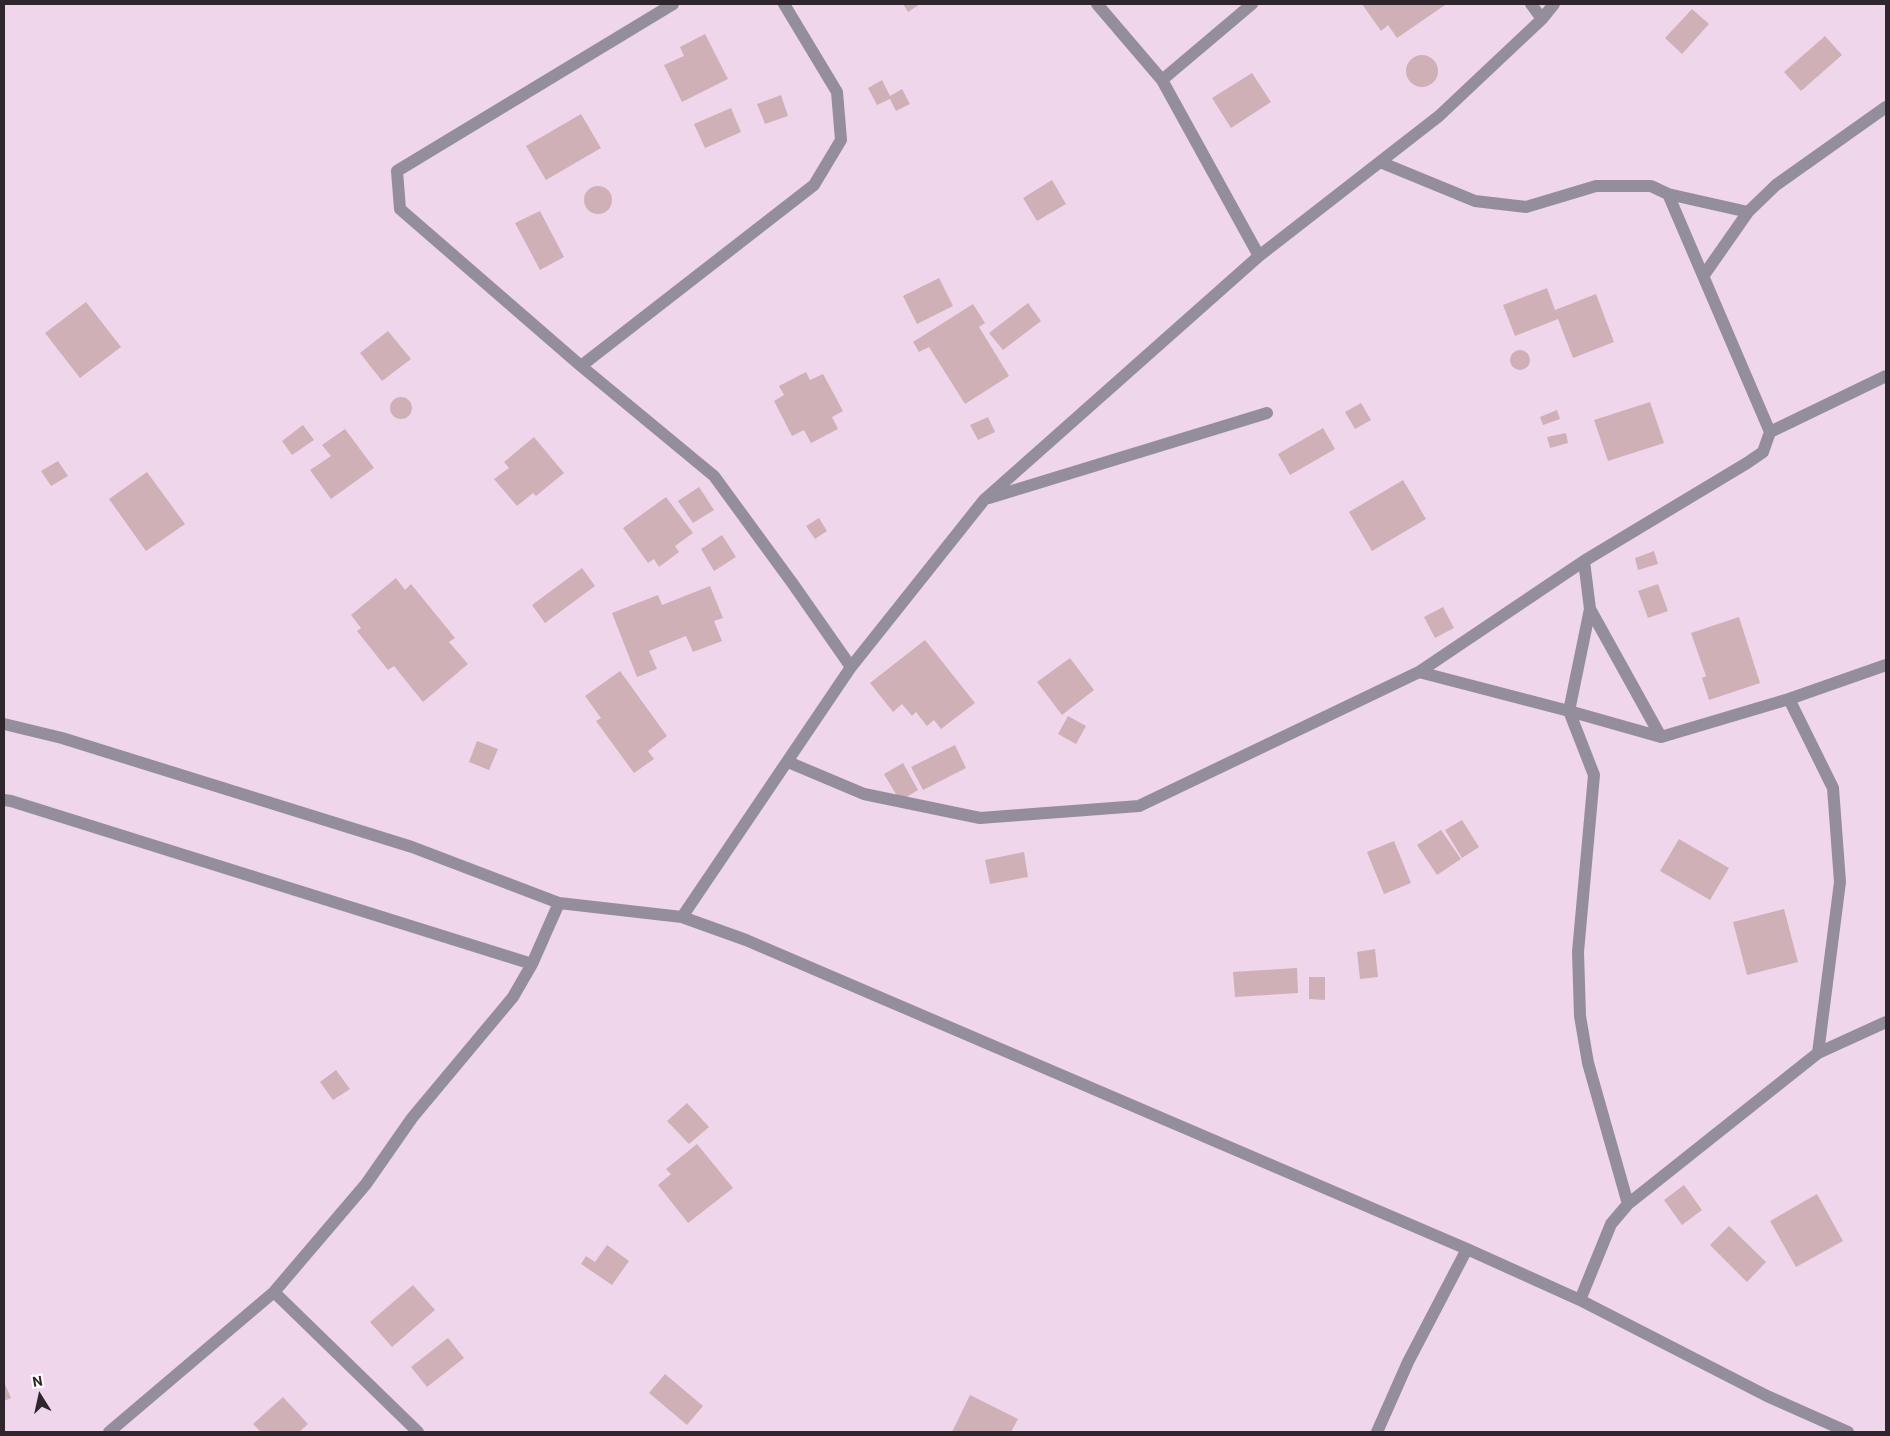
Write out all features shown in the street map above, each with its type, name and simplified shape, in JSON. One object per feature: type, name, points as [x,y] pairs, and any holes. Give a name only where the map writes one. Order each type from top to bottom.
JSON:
[{"type":"street","points":[[673,4],[397,171],[400,209],[581,366],[714,476],[794,584],[851,667]]},
{"type":"street","points":[[581,366],[814,185],[841,140],[837,92],[784,4]]},
{"type":"street","points":[[1097,4],[1162,80],[1259,256]]},
{"type":"street","points":[[1162,80],[1252,4]]},
{"type":"street","points":[[1531,4],[1542,19]]},
{"type":"street","points":[[682,917],[851,667],[984,500],[1259,256],[1439,116],[1542,19],[1554,4]]},
{"type":"street","points":[[1704,275],[1748,212],[1776,185],[1886,107]]},
{"type":"street","points":[[1380,162],[1475,201],[1526,207],[1596,186],[1651,186],[1668,194],[1748,212]]},
{"type":"street","points":[[788,762],[864,794],[980,818],[1139,806],[1419,672],[1584,561],[1748,463],[1763,452],[1770,432],[1668,194]]},
{"type":"street","points":[[1770,432],[1886,376]]},
{"type":"street","points":[[984,500],[1267,413]]},
{"type":"street","points":[[1584,561],[1590,608],[1569,711],[1594,775],[1578,952],[1580,1016],[1588,1063],[1628,1204]]},
{"type":"street","points":[[1590,608],[1660,737]]},
{"type":"street","points":[[1419,672],[1660,737],[1789,699],[1886,665]]},
{"type":"street","points":[[1789,699],[1833,788],[1840,882],[1818,1053]]},
{"type":"street","points":[[4,724],[62,738],[412,847],[559,903],[682,917],[774,951],[1467,1249],[1580,1300],[1767,1396],[1848,1432]]},
{"type":"street","points":[[4,800],[532,964]]},
{"type":"street","points":[[109,1432],[274,1292],[366,1184],[412,1118],[513,997],[532,964],[559,903]]},
{"type":"street","points":[[1580,1300],[1611,1224],[1628,1204],[1818,1053],[1886,1022]]},
{"type":"street","points":[[1377,1432],[1408,1362],[1467,1249]]},
{"type":"street","points":[[274,1292],[418,1432]]},
{"type":"building","points":[[903,4],[920,4],[908,12]]},
{"type":"building","points":[[1362,4],[1445,5],[1397,38],[1388,25],[1381,31]]},
{"type":"building","points":[[1692,9],[1709,24],[1682,54],[1665,38]]},
{"type":"building","points":[[705,34],[728,79],[682,102],[664,65],[684,56],[680,47]]},
{"type":"building","points":[[1825,36],[1842,55],[1801,91],[1784,72]]},
{"type":"building","points":[[1422,55],[1428,56],[1433,60],[1437,65],[1437,77],[1433,82],[1428,86],[1422,87],[1416,86],[1411,82],[1407,77],[1406,71],[1407,65],[1411,60],[1416,56]]},
{"type":"building","points":[[1252,73],[1271,102],[1231,128],[1212,98]]},
{"type":"building","points":[[882,80],[890,96],[902,89],[910,104],[896,111],[890,99],[877,105],[868,88]]},
{"type":"building","points":[[781,95],[788,116],[765,124],[757,104]]},
{"type":"building","points":[[731,108],[741,132],[705,148],[694,124]]},
{"type":"building","points":[[581,114],[601,148],[546,180],[526,146]]},
{"type":"building","points":[[1052,180],[1066,204],[1037,221],[1023,198]]},
{"type":"building","points":[[598,186],[608,190],[612,200],[608,210],[598,214],[588,210],[584,200],[588,190]]},
{"type":"building","points":[[540,211],[564,257],[540,270],[515,223]]},
{"type":"building","points":[[939,278],[953,306],[917,324],[903,296]]},
{"type":"building","points":[[1547,288],[1555,310],[1596,294],[1614,342],[1573,358],[1558,319],[1515,336],[1503,305]]},
{"type":"building","points":[[86,302],[121,347],[80,378],[45,333]]},
{"type":"building","points":[[1028,303],[1041,321],[1003,350],[989,333]]},
{"type":"building","points":[[973,304],[985,323],[979,327],[1009,376],[965,404],[929,347],[919,352],[913,342]]},
{"type":"building","points":[[388,331],[411,359],[382,381],[360,353]]},
{"type":"building","points":[[1520,350],[1527,353],[1530,360],[1527,367],[1520,370],[1513,367],[1510,360],[1513,353]]},
{"type":"building","points":[[806,372],[810,380],[823,374],[843,411],[832,417],[838,429],[811,443],[804,430],[792,436],[774,401],[784,395],[779,386]]},
{"type":"building","points":[[401,397],[411,404],[412,408],[405,418],[401,419],[391,412],[390,408],[397,398]]},
{"type":"building","points":[[1650,402],[1664,443],[1608,461],[1594,420]]},
{"type":"building","points":[[1361,403],[1371,420],[1355,429],[1345,412]]},
{"type":"building","points":[[1557,410],[1560,419],[1543,425],[1540,417]]},
{"type":"building","points":[[988,417],[995,432],[978,440],[970,425]]},
{"type":"building","points":[[303,425],[314,440],[292,455],[282,441]]},
{"type":"building","points":[[1323,428],[1335,449],[1290,475],[1278,454]]},
{"type":"building","points":[[345,429],[374,468],[331,499],[310,470],[331,456],[322,445]]},
{"type":"building","points":[[1566,433],[1568,443],[1550,448],[1547,437]]},
{"type":"building","points":[[534,437],[564,473],[536,496],[533,493],[517,506],[494,479],[509,468],[504,462]]},
{"type":"building","points":[[58,461],[68,476],[51,486],[41,471]]},
{"type":"building","points":[[147,472],[185,524],[146,551],[109,499]]},
{"type":"building","points":[[1403,480],[1426,519],[1372,551],[1349,512]]},
{"type":"building","points":[[699,487],[714,510],[693,523],[678,501]]},
{"type":"building","points":[[666,497],[693,533],[675,546],[679,552],[659,567],[654,559],[648,563],[623,528]]},
{"type":"building","points":[[819,518],[827,531],[815,539],[806,526]]},
{"type":"building","points":[[722,535],[736,557],[714,571],[701,549]]},
{"type":"building","points":[[1654,551],[1658,564],[1638,570],[1635,558]]},
{"type":"building","points":[[582,568],[595,586],[545,623],[532,605]]},
{"type":"building","points":[[396,578],[405,590],[411,584],[455,638],[449,642],[468,664],[423,702],[394,666],[388,670],[357,631],[361,628],[351,615]]},
{"type":"building","points":[[1658,584],[1668,611],[1648,618],[1638,591]]},
{"type":"building","points":[[710,586],[723,618],[714,621],[722,641],[693,652],[686,636],[649,651],[657,669],[637,677],[612,613],[658,595],[662,605]]},
{"type":"building","points":[[1443,607],[1454,628],[1435,638],[1424,617]]},
{"type":"building","points":[[1739,617],[1760,683],[1709,700],[1702,678],[1706,676],[1691,633]]},
{"type":"building","points":[[925,640],[975,703],[941,729],[934,720],[927,726],[916,712],[912,716],[902,704],[893,712],[870,683]]},
{"type":"building","points":[[1070,658],[1094,690],[1062,715],[1037,682]]},
{"type":"building","points":[[620,671],[667,736],[648,751],[654,759],[634,773],[596,721],[601,718],[585,696]]},
{"type":"building","points":[[1068,716],[1086,726],[1076,744],[1058,734]]},
{"type":"building","points":[[477,741],[498,749],[489,770],[469,762]]},
{"type":"building","points":[[955,745],[966,768],[923,790],[911,767]]},
{"type":"building","points":[[903,763],[918,790],[900,801],[884,774]]},
{"type":"building","points":[[1462,820],[1479,847],[1462,858],[1445,830]]},
{"type":"building","points":[[1441,830],[1461,859],[1437,875],[1417,845]]},
{"type":"building","points":[[1679,839],[1729,868],[1710,900],[1660,871]]},
{"type":"building","points":[[1394,841],[1411,883],[1384,894],[1367,852]]},
{"type":"building","points":[[1024,852],[1028,877],[990,884],[985,860]]},
{"type":"building","points":[[1784,909],[1798,962],[1747,975],[1733,922]]},
{"type":"building","points":[[1375,949],[1378,977],[1360,979],[1357,952]]},
{"type":"building","points":[[1297,968],[1298,993],[1235,997],[1233,972]]},
{"type":"building","points":[[1309,977],[1325,977],[1325,1000],[1309,999]]},
{"type":"building","points":[[336,1070],[350,1089],[333,1100],[320,1082]]},
{"type":"building","points":[[687,1103],[709,1127],[689,1144],[667,1121]]},
{"type":"building","points":[[697,1144],[733,1188],[688,1223],[658,1185],[671,1174],[666,1169]]},
{"type":"building","points":[[1684,1185],[1702,1210],[1682,1225],[1664,1200]]},
{"type":"building","points":[[1817,1194],[1843,1241],[1796,1267],[1770,1221]]},
{"type":"building","points":[[1729,1226],[1766,1262],[1747,1282],[1710,1245]]},
{"type":"building","points":[[607,1245],[629,1261],[612,1285],[581,1264],[586,1256],[595,1262]]},
{"type":"building","points":[[413,1285],[435,1310],[392,1347],[370,1322]]},
{"type":"building","points":[[448,1338],[464,1358],[427,1387],[411,1367]]},
{"type":"building","points":[[665,1374],[703,1406],[687,1425],[649,1393]]},
{"type":"building","points":[[4,1382],[11,1398],[4,1401]]},
{"type":"building","points":[[970,1395],[1018,1419],[1011,1432],[952,1432]]},
{"type":"building","points":[[283,1397],[308,1424],[299,1432],[261,1432],[253,1424]]}]
